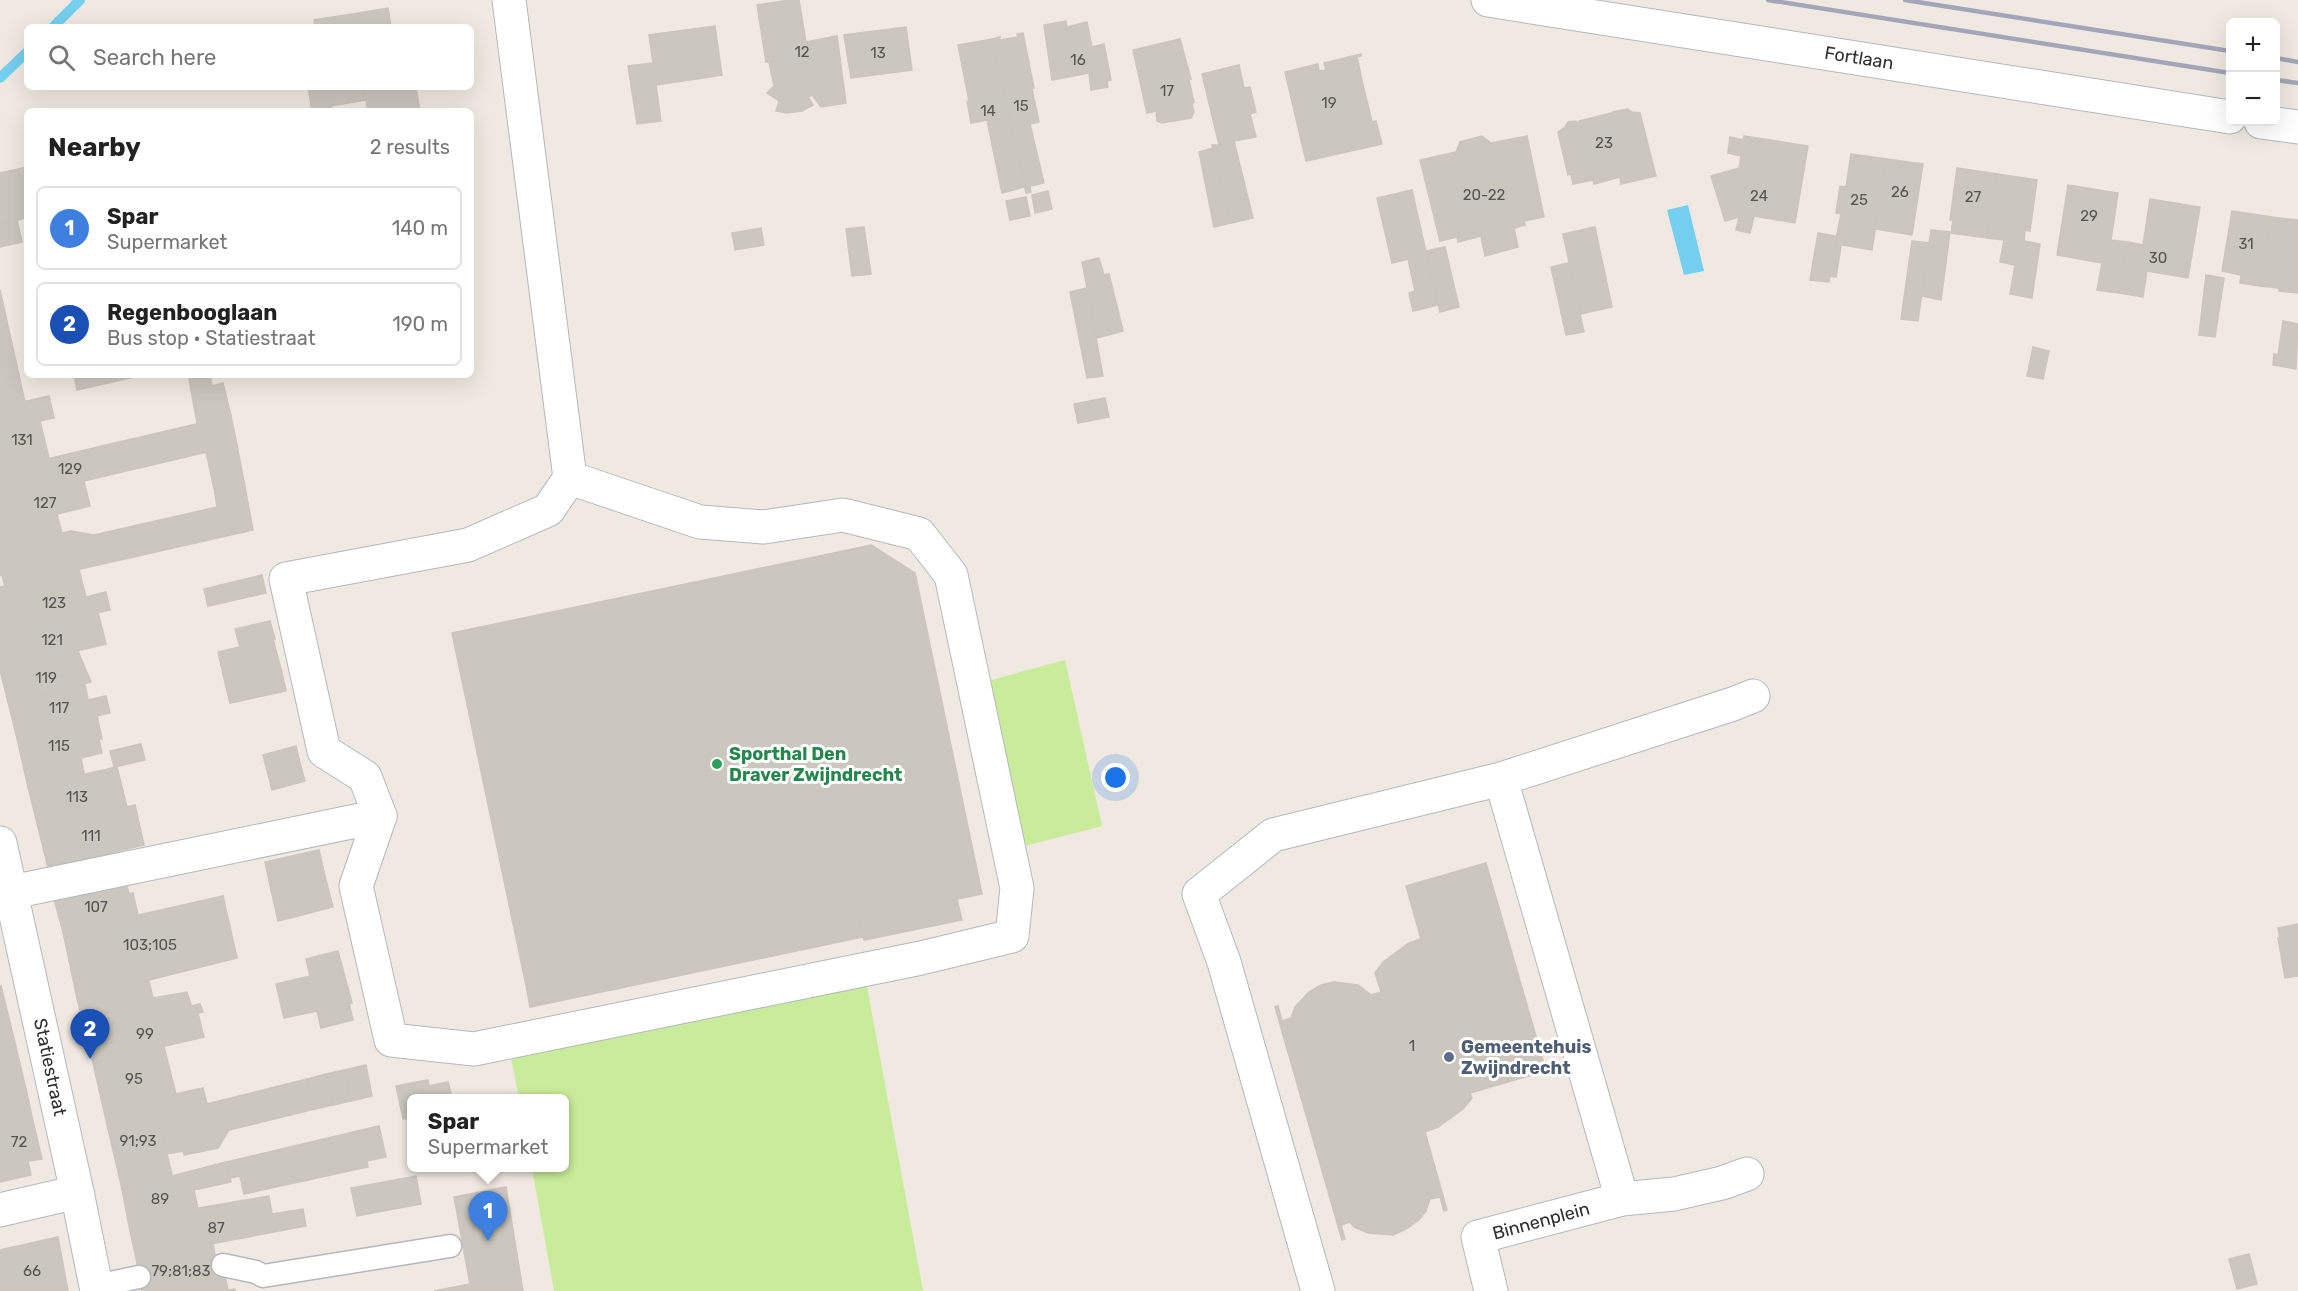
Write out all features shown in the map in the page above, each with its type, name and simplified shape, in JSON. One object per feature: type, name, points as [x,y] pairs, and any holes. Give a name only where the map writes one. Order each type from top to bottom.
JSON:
[{"type":"street","points":[[509,0],[570,478],[548,510],[468,545],[286,579],[324,751],[365,777],[380,816],[356,886],[391,1040],[474,1049],[921,958],[1012,936],[1017,888],[951,575],[919,534],[843,515],[764,527],[700,522],[570,478]]},
{"type":"street","name":"Fortlaan","points":[[1488,0],[2226,116]]},
{"type":"street","points":[[2280,125],[2298,127]]},
{"type":"street","points":[[1318,1291],[1224,962],[1199,894],[1273,835],[1501,779],[1753,696]]},
{"type":"street","points":[[1501,779],[1622,1199],[1674,1194],[1722,1183],[1747,1174]]},
{"type":"street","points":[[12,892],[380,816]]},
{"type":"street","name":"Statiestraat","points":[[0,843],[77,1191],[96,1288]]},
{"type":"street","points":[[0,1210],[77,1191]]},
{"type":"street","name":"Binnenplein","points":[[1491,1291],[1478,1237],[1622,1199]]},
{"type":"lane","points":[[223,1265],[256,1272],[263,1276],[450,1246]]},
{"type":"lane","points":[[96,1288],[139,1277]]},
{"type":"green space","points":[[1065,660],[1102,826],[1013,849],[977,684]]},
{"type":"green space","points":[[866,981],[923,1291],[554,1291],[533,1172],[569,1172],[569,1094],[518,1094],[509,1047]]},
{"type":"water","points":[[1688,205],[1704,271],[1684,275],[1667,210]]},
{"type":"building","points":[[799,0],[806,42],[837,36],[846,103],[821,107],[812,95],[808,97],[813,105],[802,111],[786,113],[776,111],[779,101],[767,93],[774,86],[769,62],[766,62],[757,5]]},
{"type":"building","points":[[388,8],[391,24],[354,24],[352,14]]},
{"type":"building","points":[[352,14],[354,24],[315,24],[314,20]]},
{"type":"building","points":[[1066,21],[1067,27],[1087,22],[1092,47],[1104,44],[1111,80],[1107,81],[1108,87],[1091,90],[1089,73],[1052,80],[1044,25]]},
{"type":"building","points":[[715,26],[722,75],[656,85],[661,121],[637,124],[628,66],[653,63],[649,35]]},
{"type":"building","points":[[906,27],[912,70],[851,78],[844,35]]},
{"type":"building","points":[[1023,33],[1039,122],[1030,124],[1044,183],[1030,186],[1031,192],[1026,193],[992,39],[1018,37],[1017,34]]},
{"type":"building","points":[[992,39],[1024,187],[1002,193],[987,120],[971,123],[958,45]]},
{"type":"building","points":[[1180,39],[1191,79],[1189,80],[1194,112],[1191,118],[1162,123],[1157,121],[1156,111],[1147,113],[1133,50]]},
{"type":"building","points":[[1361,54],[1357,57],[1363,85],[1372,122],[1376,121],[1382,144],[1306,161],[1285,72],[1318,64],[1319,71],[1326,70],[1324,63]]},
{"type":"building","points":[[1239,65],[1244,88],[1250,87],[1256,112],[1250,114],[1256,137],[1234,141],[1253,218],[1231,223],[1212,145],[1219,145],[1202,74]]},
{"type":"building","points":[[308,90],[364,90],[366,100],[331,106],[331,108],[312,108]]},
{"type":"building","points":[[364,90],[416,90],[420,108],[368,108]]},
{"type":"building","points":[[1628,109],[1640,113],[1656,176],[1621,184],[1620,177],[1594,184],[1593,180],[1573,184],[1571,174],[1568,175],[1558,132],[1568,122],[1576,121],[1579,124],[1579,121],[1611,113],[1611,116],[1613,112]]},
{"type":"building","points":[[1482,136],[1491,143],[1527,136],[1544,217],[1524,221],[1525,225],[1514,228],[1518,247],[1485,256],[1481,236],[1458,242],[1457,237],[1440,241],[1420,160],[1456,152],[1460,142]]},
{"type":"building","points":[[1744,136],[1808,146],[1795,223],[1754,216],[1750,233],[1736,230],[1739,217],[1725,221],[1711,176],[1739,168],[1741,156],[1728,153],[1730,137],[1743,140]]},
{"type":"building","points":[[1213,148],[1231,223],[1214,227],[1199,152]]},
{"type":"building","points":[[1851,154],[1886,159],[1872,250],[1835,244],[1841,214],[1836,213],[1840,186],[1846,187]]},
{"type":"building","points":[[1886,159],[1923,164],[1912,235],[1875,229]]},
{"type":"building","points":[[24,168],[24,219],[0,224],[0,173]]},
{"type":"building","points":[[1957,168],[1997,174],[1987,238],[1951,233],[1953,220],[1950,220]]},
{"type":"building","points":[[1997,174],[2037,180],[2030,231],[2025,230],[2024,241],[2040,244],[2032,298],[2010,294],[2015,265],[2000,262],[2004,240],[1987,238]]},
{"type":"building","points":[[2068,185],[2118,193],[2111,240],[2127,242],[2119,293],[2097,290],[2102,263],[2057,255]]},
{"type":"building","points":[[1412,190],[1438,305],[1413,311],[1409,293],[1415,291],[1408,259],[1392,263],[1377,198]]},
{"type":"building","points":[[1048,191],[1052,209],[1035,213],[1032,195]]},
{"type":"building","points":[[1026,197],[1030,216],[1010,220],[1006,201]]},
{"type":"building","points":[[2150,199],[2200,207],[2188,278],[2147,271],[2143,297],[2119,293],[2127,242],[2143,245]]},
{"type":"building","points":[[2232,211],[2271,217],[2260,286],[2240,283],[2241,275],[2222,271]]},
{"type":"building","points":[[2271,217],[2298,220],[2298,293],[2260,286]]},
{"type":"building","points":[[17,220],[22,242],[0,247],[0,224]]},
{"type":"building","points":[[864,227],[871,274],[852,276],[846,229]]},
{"type":"building","points":[[1595,227],[1612,307],[1580,314],[1563,234]]},
{"type":"building","points":[[761,228],[764,245],[735,250],[732,233]]},
{"type":"building","points":[[1931,230],[1950,232],[1941,300],[1922,296]]},
{"type":"building","points":[[1818,233],[1836,236],[1835,244],[1841,246],[1836,277],[1830,276],[1829,282],[1810,280]]},
{"type":"building","points":[[1912,241],[1929,243],[1918,321],[1901,319]]},
{"type":"building","points":[[1445,247],[1459,307],[1440,312],[1426,251]]},
{"type":"building","points":[[1099,258],[1104,275],[1109,274],[1123,331],[1097,338],[1082,262]]},
{"type":"building","points":[[1569,263],[1584,332],[1566,335],[1551,267]]},
{"type":"building","points":[[2206,275],[2224,278],[2215,337],[2199,335]]},
{"type":"building","points":[[1087,288],[1103,376],[1087,378],[1070,292]]},
{"type":"building","points":[[0,290],[25,402],[0,407]]},
{"type":"building","points":[[2283,321],[2298,324],[2296,369],[2273,365],[2274,354],[2278,355]]},
{"type":"building","points":[[2033,347],[2049,351],[2043,379],[2027,376]]},
{"type":"building","points":[[75,378],[130,378],[77,390]]},
{"type":"building","points":[[211,378],[212,386],[223,383],[231,416],[197,423],[189,379]]},
{"type":"building","points":[[49,396],[54,418],[40,421],[49,458],[0,470],[0,407]]},
{"type":"building","points":[[1105,398],[1109,417],[1078,423],[1074,404]]},
{"type":"building","points":[[231,416],[237,445],[139,468],[132,439]]},
{"type":"building","points":[[132,439],[139,468],[0,501],[0,470]]},
{"type":"building","points":[[237,445],[245,487],[215,493],[206,452]]},
{"type":"building","points":[[84,481],[90,506],[0,528],[0,501]]},
{"type":"building","points":[[245,487],[253,530],[5,586],[2,575],[0,575],[0,528],[57,515],[62,533],[71,531],[94,535],[217,507],[215,493]]},
{"type":"building","name":"Sporthal Den Draver Zwijndrecht","points":[[871,545],[915,573],[982,894],[527,990],[452,633]]},
{"type":"building","points":[[79,569],[86,597],[106,592],[110,610],[0,635],[0,587]]},
{"type":"building","points":[[262,575],[266,593],[208,606],[204,589]]},
{"type":"building","points":[[98,612],[106,644],[0,670],[0,635]]},
{"type":"building","points":[[270,621],[275,639],[240,647],[235,629]]},
{"type":"building","points":[[273,639],[282,673],[226,687],[218,652]]},
{"type":"building","points":[[78,651],[91,682],[8,702],[0,670]]},
{"type":"building","points":[[282,673],[286,691],[230,703],[226,687]]},
{"type":"building","points":[[85,684],[88,700],[106,696],[110,713],[16,734],[8,702]]},
{"type":"building","points":[[97,716],[102,739],[99,739],[102,753],[81,758],[84,774],[28,787],[16,734]]},
{"type":"building","points":[[141,744],[145,760],[114,767],[110,751]]},
{"type":"building","points":[[296,746],[301,767],[268,774],[263,755]]},
{"type":"building","points":[[117,767],[127,807],[38,827],[28,787]]},
{"type":"building","points":[[301,767],[305,781],[272,790],[268,774]]},
{"type":"building","points":[[135,805],[144,845],[48,868],[38,827]]},
{"type":"building","points":[[319,850],[324,872],[270,885],[265,862]]},
{"type":"building","points":[[1486,863],[1546,1071],[1470,1093],[1472,1098],[1463,1109],[1438,1127],[1425,1132],[1447,1210],[1444,1211],[1440,1197],[1430,1199],[1426,1211],[1419,1220],[1406,1229],[1393,1235],[1368,1233],[1354,1227],[1350,1222],[1341,1225],[1345,1239],[1342,1240],[1275,1007],[1278,1006],[1282,1021],[1291,1018],[1295,1007],[1309,992],[1321,985],[1334,982],[1358,985],[1371,995],[1381,992],[1375,973],[1383,962],[1409,943],[1421,939],[1406,886]]},
{"type":"building","points":[[324,872],[333,907],[278,921],[270,885]]},
{"type":"building","points":[[126,883],[129,894],[133,893],[138,915],[63,932],[54,899]]},
{"type":"building","points":[[223,896],[237,958],[77,998],[63,932]]},
{"type":"building","points":[[957,899],[962,920],[864,940],[859,920]]},
{"type":"building","points":[[859,920],[863,937],[530,1007],[527,990]]},
{"type":"building","points":[[2298,924],[2298,976],[2285,978],[2278,928]]},
{"type":"building","points":[[338,951],[352,1003],[349,1003],[353,1020],[321,1028],[317,1011],[284,1018],[276,984],[310,976],[306,959]]},
{"type":"building","points":[[149,981],[153,998],[187,992],[191,1005],[85,1031],[77,998]]},
{"type":"building","points":[[0,987],[16,1047],[0,1050]]},
{"type":"building","points":[[200,1004],[203,1012],[198,1013],[204,1037],[93,1063],[85,1031]]},
{"type":"building","points":[[16,1047],[26,1089],[0,1095],[0,1050]]},
{"type":"building","points":[[164,1047],[180,1110],[108,1129],[93,1063]]},
{"type":"building","points":[[366,1065],[372,1096],[351,1101],[344,1070]]},
{"type":"building","points":[[344,1070],[351,1101],[333,1105],[326,1074]]},
{"type":"building","points":[[326,1074],[333,1105],[315,1109],[307,1079]]},
{"type":"building","points":[[307,1079],[315,1109],[229,1130],[218,1148],[184,1155],[183,1151],[167,1154],[158,1116]]},
{"type":"building","points":[[428,1080],[429,1086],[448,1082],[451,1094],[407,1094],[407,1119],[403,1119],[396,1086]]},
{"type":"building","points":[[203,1088],[207,1104],[180,1110],[175,1094]]},
{"type":"building","points":[[26,1089],[32,1117],[0,1124],[0,1095]]},
{"type":"building","points":[[158,1116],[172,1175],[122,1189],[108,1129]]},
{"type":"building","points":[[32,1117],[42,1159],[28,1161],[31,1175],[0,1182],[0,1124]]},
{"type":"building","points":[[379,1126],[386,1157],[367,1161],[368,1167],[244,1194],[240,1176],[230,1178],[226,1162]]},
{"type":"building","points":[[226,1162],[231,1182],[194,1190],[199,1214],[130,1231],[122,1189]]},
{"type":"building","points":[[416,1176],[421,1204],[357,1216],[351,1188]]},
{"type":"building","points":[[506,1187],[523,1291],[434,1291],[470,1284],[454,1197]]},
{"type":"building","points":[[269,1196],[272,1214],[303,1209],[306,1226],[136,1258],[130,1231],[199,1214],[198,1208]]},
{"type":"building","points":[[58,1237],[68,1291],[0,1291],[0,1250]]},
{"type":"building","points":[[213,1243],[216,1261],[222,1260],[228,1290],[235,1289],[235,1291],[142,1291],[136,1258]]},
{"type":"building","points":[[2249,1254],[2257,1284],[2237,1289],[2229,1259]]},
{"type":"waterway","points":[[56,24],[80,0]]},
{"type":"waterway","points":[[0,78],[24,55]]},
{"type":"railway","points":[[1768,0],[2226,72]]},
{"type":"railway","points":[[1905,0],[2226,50]]},
{"type":"railway","points":[[2280,59],[2298,62]]},
{"type":"railway","points":[[2280,81],[2298,83]]},
{"type":"place","name":"Sporthal Den Draver Zwijndrecht","points":[[717,764]]},
{"type":"place","name":"Gemeentehuis Zwijndrecht","points":[[1449,1057]]},
{"type":"place","name":"Regenbooglaan","points":[[90,1059]]},
{"type":"place","name":"Spar","points":[[488,1241]]}]
